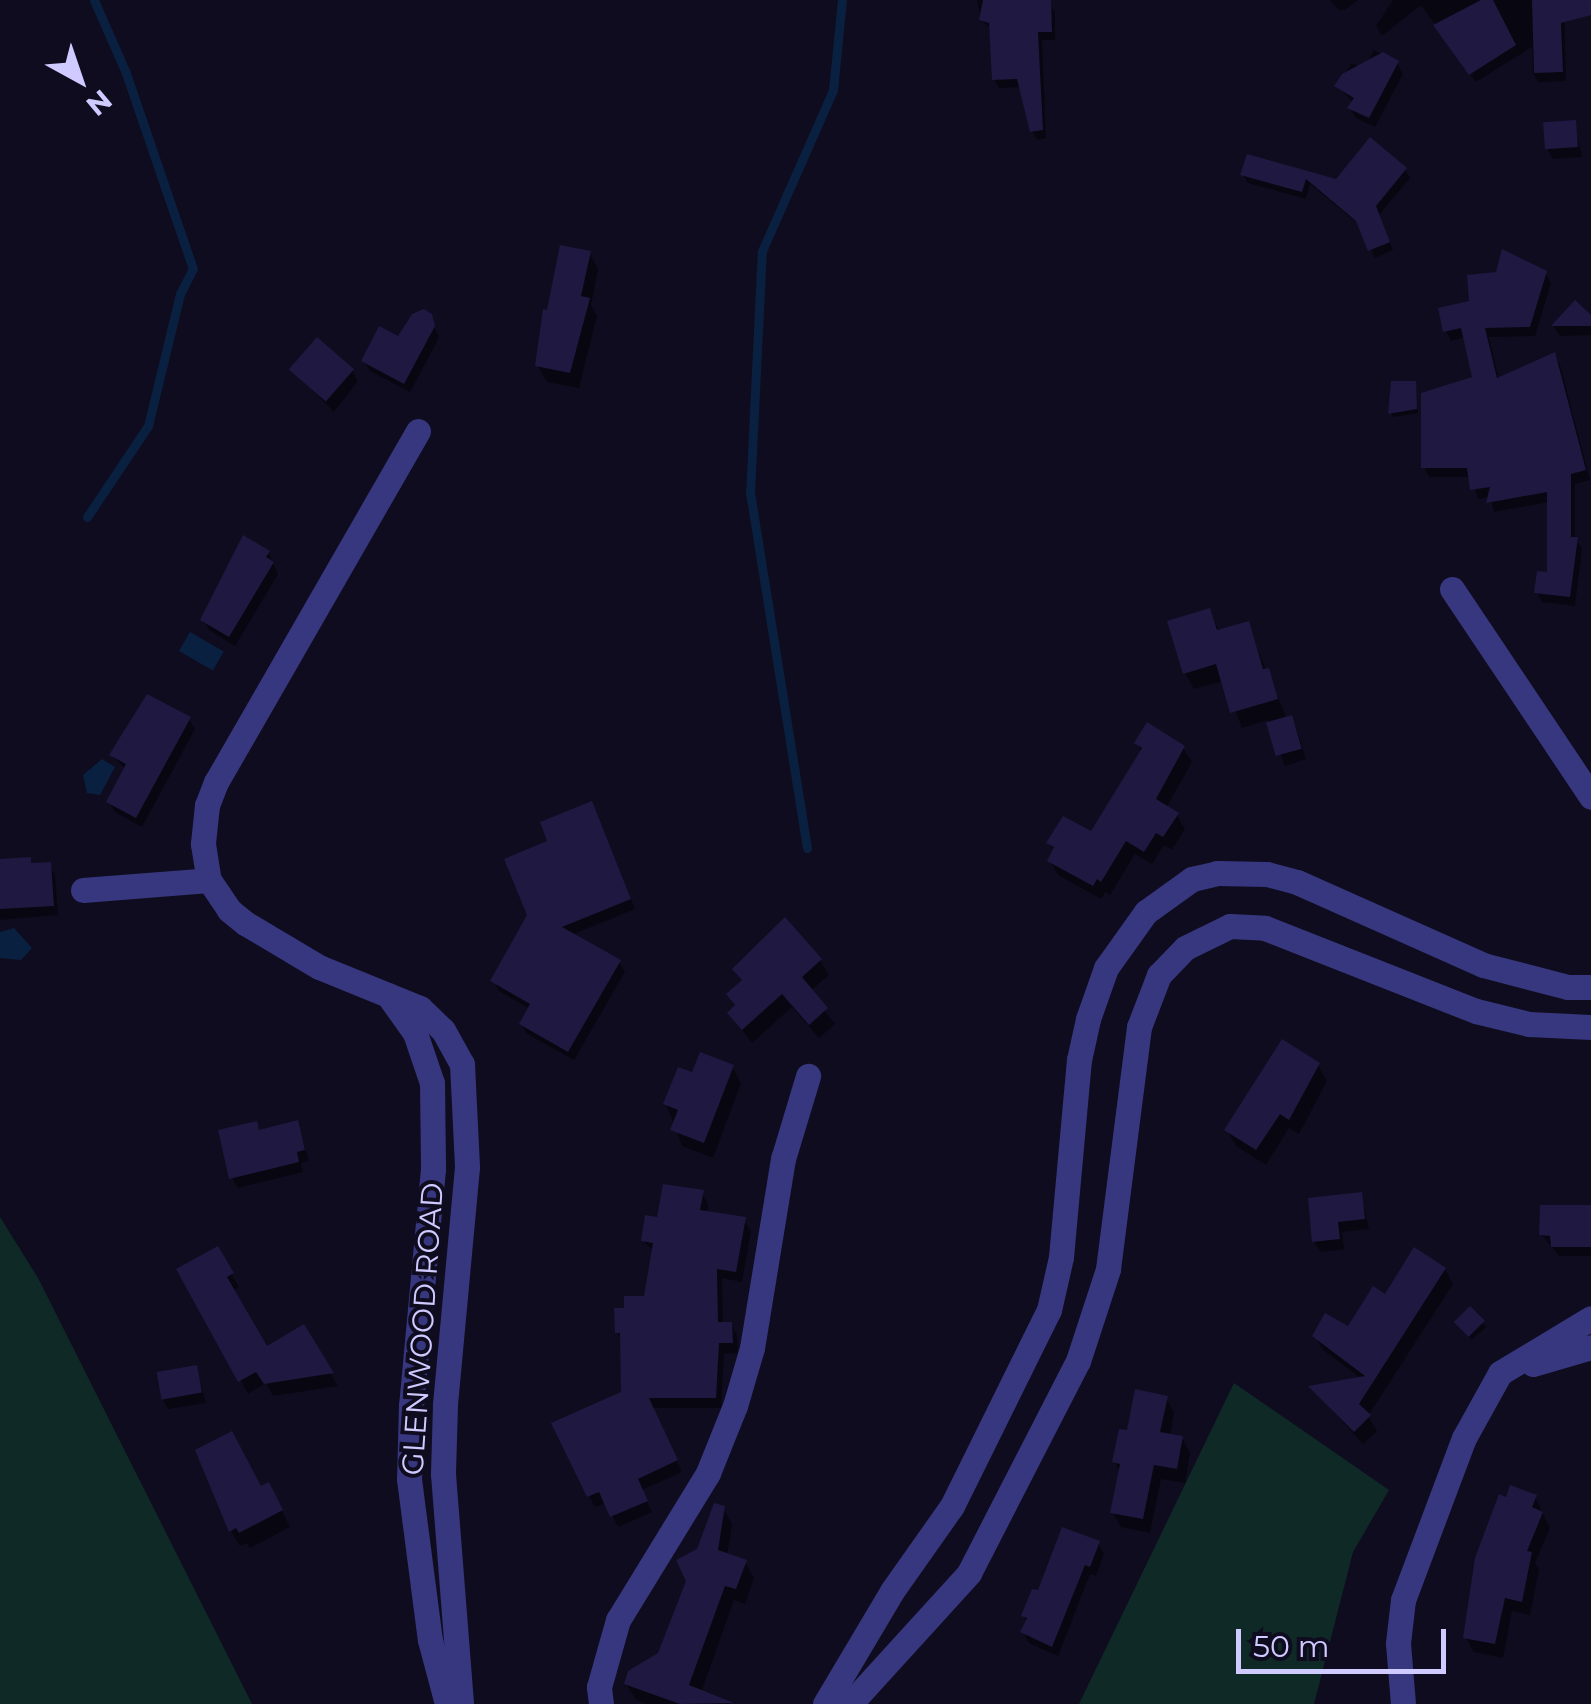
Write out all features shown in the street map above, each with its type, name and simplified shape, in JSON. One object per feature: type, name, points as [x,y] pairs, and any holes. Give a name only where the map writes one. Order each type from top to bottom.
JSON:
[{"type":"street","points":[[83,890],[209,880],[204,823],[216,782],[418,431]]},
{"type":"street","points":[[1452,589],[1591,796]]},
{"type":"street","points":[[825,1704],[892,1590],[952,1506],[1049,1310],[1061,1256],[1080,1060],[1088,1018],[1106,968],[1146,912],[1192,879],[1217,873],[1268,874],[1297,882],[1483,964],[1568,986],[1591,987]]},
{"type":"street","name":"GLENWOOD ROAD","points":[[209,880],[229,910],[263,937],[319,967],[420,1008],[443,1030],[462,1064],[466,1084],[467,1168],[443,1474],[461,1704]]},
{"type":"street","points":[[850,1704],[969,1573],[1078,1361],[1108,1269],[1139,1027],[1159,975],[1185,948],[1230,926],[1265,928],[1476,1011],[1529,1024],[1591,1026]]},
{"type":"street","name":"GLENWOOD ROAD","points":[[388,995],[415,1033],[432,1083],[433,1169],[411,1405],[409,1478],[430,1640],[447,1704]]},
{"type":"street","points":[[601,1704],[599,1686],[618,1620],[708,1473],[735,1406],[752,1348],[783,1159],[808,1076]]},
{"type":"street","points":[[1403,1704],[1398,1643],[1403,1600],[1440,1492],[1482,1404],[1492,1384],[1509,1366],[1591,1318]]},
{"type":"street","points":[[1482,1404],[1538,1362],[1591,1347]]},
{"type":"green space","points":[[0,1217],[38,1278],[252,1704],[0,1704]]},
{"type":"green space","points":[[1234,1383],[1389,1490],[1353,1552],[1314,1704],[1079,1704]]},
{"type":"water","points":[[190,632],[224,652],[213,671],[179,651]]},
{"type":"water","points":[[102,759],[115,767],[100,795],[87,793],[83,775]]},
{"type":"water","points":[[14,928],[32,948],[21,960],[0,958],[0,932]]},
{"type":"building","points":[[983,0],[1051,0],[1052,32],[1038,32],[1043,130],[1030,132],[1017,79],[992,80],[989,23],[979,20]]},
{"type":"building","points":[[1481,0],[1493,0],[1516,45],[1469,75],[1433,25]]},
{"type":"building","points":[[1532,0],[1591,0],[1591,15],[1561,23],[1563,72],[1534,73]]},
{"type":"building","points":[[1383,52],[1399,61],[1369,118],[1347,108],[1354,98],[1334,86],[1342,74]]},
{"type":"building","points":[[1576,120],[1578,147],[1545,149],[1543,122]]},
{"type":"building","points":[[1370,137],[1407,168],[1376,206],[1390,242],[1368,251],[1356,221],[1306,179],[1302,192],[1240,175],[1247,154],[1336,179]]},
{"type":"building","points":[[560,245],[591,251],[581,296],[590,298],[570,373],[535,366],[543,309],[547,310]]},
{"type":"building","points":[[1502,249],[1547,271],[1530,327],[1485,328],[1497,378],[1555,352],[1586,470],[1571,474],[1571,537],[1578,537],[1570,597],[1534,593],[1537,571],[1547,572],[1547,492],[1486,503],[1490,487],[1470,490],[1467,468],[1421,468],[1421,393],[1472,377],[1461,328],[1443,332],[1438,308],[1469,301],[1467,275],[1496,272]]},
{"type":"building","points":[[1575,300],[1591,315],[1591,326],[1551,326]]},
{"type":"building","points":[[424,309],[432,314],[435,326],[404,384],[361,361],[379,326],[398,336],[412,314]]},
{"type":"building","points":[[317,337],[354,369],[326,402],[289,369]]},
{"type":"building","points":[[1391,381],[1416,381],[1417,409],[1388,414]]},
{"type":"building","points":[[243,535],[270,551],[266,557],[274,562],[229,637],[200,620]]},
{"type":"building","points":[[1210,608],[1217,630],[1249,621],[1263,669],[1269,668],[1278,699],[1230,713],[1216,664],[1183,674],[1167,621]]},
{"type":"building","points":[[147,694],[191,717],[136,818],[106,802],[126,764],[109,755]]},
{"type":"building","points":[[1292,715],[1302,749],[1276,756],[1266,722]]},
{"type":"building","points":[[1147,722],[1185,746],[1156,799],[1179,813],[1163,837],[1156,833],[1144,852],[1126,841],[1101,882],[1097,879],[1093,886],[1047,861],[1054,847],[1046,843],[1063,816],[1091,831],[1142,748],[1134,743]]},
{"type":"building","points":[[592,801],[631,899],[562,927],[621,960],[568,1052],[519,1024],[530,1004],[490,981],[527,915],[504,859],[547,841],[540,822]]},
{"type":"building","points":[[31,857],[31,863],[51,862],[54,906],[0,909],[0,859]]},
{"type":"building","points":[[785,917],[822,959],[802,977],[828,1008],[809,1025],[782,994],[742,1030],[727,1013],[735,1005],[726,994],[742,980],[732,969]]},
{"type":"building","points":[[1282,1039],[1320,1063],[1289,1120],[1280,1114],[1256,1150],[1224,1130]]},
{"type":"building","points":[[700,1052],[734,1065],[704,1143],[670,1130],[678,1110],[663,1104],[678,1067],[692,1072]]},
{"type":"building","points":[[298,1120],[305,1150],[297,1152],[299,1162],[229,1179],[218,1130],[257,1121],[259,1130]]},
{"type":"building","points":[[663,1184],[704,1190],[700,1210],[746,1217],[736,1272],[717,1269],[718,1322],[732,1322],[733,1343],[719,1343],[716,1398],[649,1398],[678,1460],[638,1479],[648,1501],[610,1517],[599,1492],[587,1497],[551,1423],[621,1392],[620,1333],[615,1333],[614,1308],[624,1308],[624,1296],[644,1296],[653,1243],[641,1241],[645,1215],[657,1217]]},
{"type":"building","points":[[1362,1192],[1365,1219],[1338,1222],[1340,1239],[1312,1242],[1308,1198]]},
{"type":"building","points":[[1540,1205],[1591,1205],[1591,1247],[1551,1247],[1550,1236],[1539,1235]]},
{"type":"building","points":[[218,1246],[234,1273],[227,1277],[267,1346],[304,1324],[334,1373],[264,1384],[256,1372],[238,1382],[176,1269]]},
{"type":"building","points":[[1414,1247],[1446,1268],[1359,1404],[1371,1415],[1354,1432],[1308,1386],[1365,1376],[1312,1336],[1325,1313],[1348,1326],[1373,1286],[1385,1294]]},
{"type":"building","points":[[1470,1306],[1485,1321],[1469,1337],[1454,1322]]},
{"type":"building","points":[[197,1365],[202,1393],[161,1400],[157,1372]]},
{"type":"building","points":[[1135,1389],[1168,1396],[1160,1432],[1183,1436],[1177,1469],[1154,1465],[1143,1519],[1110,1513],[1120,1464],[1112,1462],[1119,1429],[1127,1430]]},
{"type":"building","points":[[232,1431],[261,1486],[269,1482],[283,1510],[239,1533],[236,1528],[229,1532],[195,1450]]},
{"type":"building","points":[[1510,1485],[1537,1495],[1532,1507],[1543,1512],[1527,1551],[1532,1552],[1522,1602],[1505,1598],[1495,1644],[1463,1638],[1475,1558],[1499,1494],[1506,1497]]},
{"type":"building","points":[[714,1503],[725,1506],[718,1550],[747,1560],[736,1589],[725,1586],[689,1685],[734,1703],[680,1704],[624,1684],[628,1671],[658,1653],[686,1581],[676,1560],[697,1549]]},
{"type":"building","points":[[1062,1527],[1100,1541],[1090,1567],[1085,1565],[1052,1647],[1020,1632],[1027,1618],[1021,1616],[1032,1589],[1038,1590]]},
{"type":"waterway","points":[[87,517],[148,426],[180,294],[193,269],[126,73],[94,0]]},
{"type":"waterway","points":[[807,848],[750,494],[762,251],[833,90],[842,0]]}]
